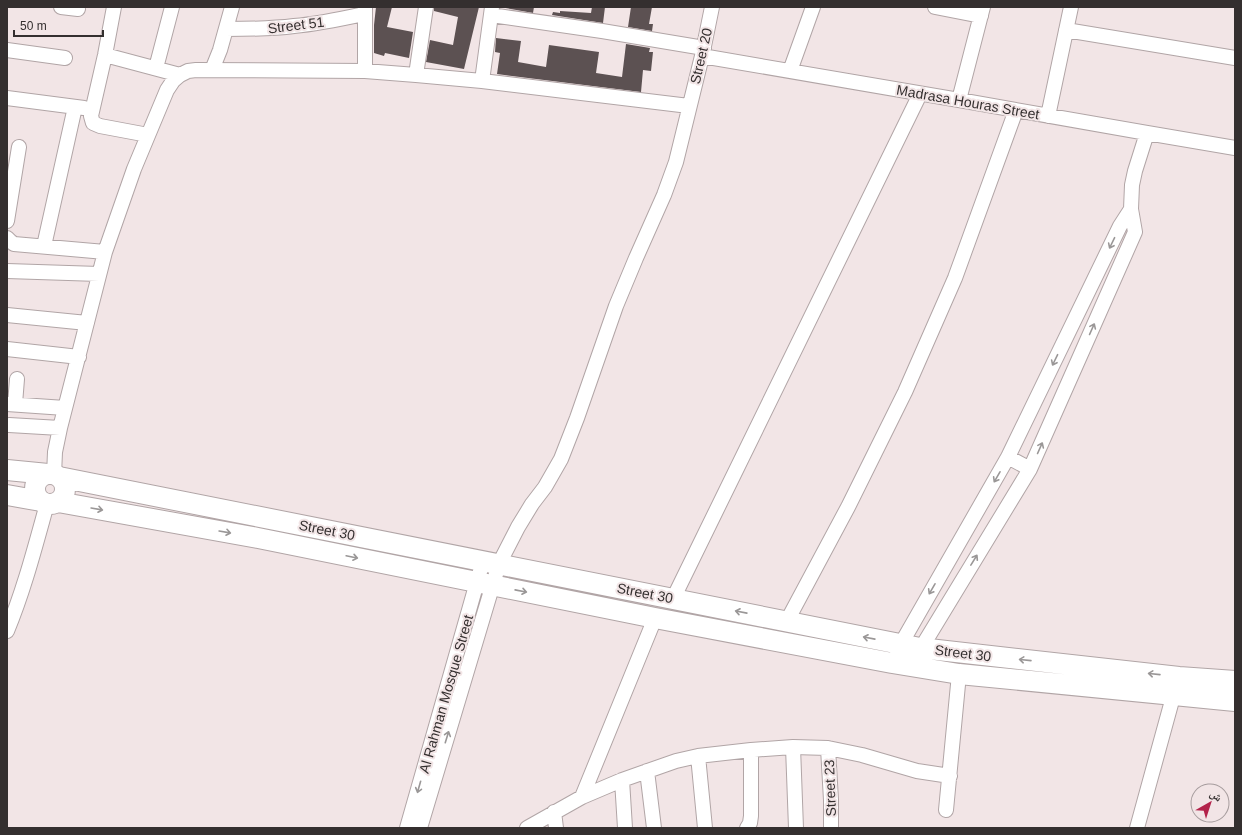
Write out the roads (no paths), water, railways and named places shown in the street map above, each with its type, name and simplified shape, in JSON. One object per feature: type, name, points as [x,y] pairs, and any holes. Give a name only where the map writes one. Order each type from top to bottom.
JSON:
[{"type":"street","points":[[61,7],[78,9]]},
{"type":"street","points":[[114,7],[106,55],[92,113],[92,120],[96,125],[148,135]]},
{"type":"street","points":[[156,68],[172,7]]},
{"type":"street","points":[[212,70],[232,7]]},
{"type":"street","points":[[416,75],[426,7]]},
{"type":"street","name":"Street 20","points":[[491,562],[518,527],[532,504],[545,487],[561,459],[616,306],[656,215],[676,162],[703,52],[712,7]]},
{"type":"street","points":[[790,71],[813,7]]},
{"type":"street","points":[[935,7],[982,11],[959,100]]},
{"type":"street","points":[[1048,116],[1071,7]]},
{"type":"street","points":[[365,10],[365,71]]},
{"type":"street","name":"Street 51","points":[[226,29],[260,29],[294,26],[328,21],[365,10]]},
{"type":"street","points":[[482,81],[492,11]]},
{"type":"street","name":"Madrasa Houras Street","points":[[492,11],[602,31],[790,71],[1235,148]]},
{"type":"street","points":[[1066,30],[1235,58]]},
{"type":"street","points":[[7,50],[65,58]]},
{"type":"street","points":[[106,55],[180,75]]},
{"type":"street","points":[[7,631],[28,575],[49,502],[38,497],[35,492],[36,486],[38,480],[42,476],[53,475],[55,452],[60,428],[105,252],[134,169],[167,90],[173,81],[180,75],[188,71],[196,70],[365,71],[482,81],[689,106]]},
{"type":"street","points":[[673,599],[920,94]]},
{"type":"street","points":[[7,98],[75,107],[92,113]]},
{"type":"street","points":[[44,246],[75,107]]},
{"type":"street","points":[[787,621],[848,507],[905,392],[955,278],[1016,110]]},
{"type":"street","points":[[911,666],[920,648],[1030,469],[1135,232],[1131,209],[1134,178],[1147,133]]},
{"type":"street","points":[[7,221],[19,147]]},
{"type":"street","points":[[892,663],[900,644],[1008,458],[1120,226],[1131,209]]},
{"type":"street","points":[[7,238],[14,244],[105,252]]},
{"type":"street","points":[[7,271],[99,274]]},
{"type":"street","points":[[7,315],[87,323]]},
{"type":"street","points":[[7,349],[79,357]]},
{"type":"street","points":[[17,379],[11,404],[65,408]]},
{"type":"street","points":[[9,425],[60,428]]},
{"type":"street","points":[[1008,458],[1030,469]]},
{"type":"street","name":"Street 30","points":[[7,470],[53,475],[920,648],[1235,681]]},
{"type":"street","name":"Street 30","points":[[7,495],[258,538],[485,585],[892,663],[959,674],[1235,700]]},
{"type":"street","name":"Al Rahman Mosque Street","points":[[420,828],[491,562]]},
{"type":"street","name":"Al Rahman Mosque Street","points":[[408,828],[485,585]]},
{"type":"street","points":[[611,609],[616,587]]},
{"type":"street","points":[[582,797],[655,618]]},
{"type":"street","points":[[946,810],[959,674]]},
{"type":"street","points":[[1137,828],[1179,676]]},
{"type":"street","points":[[527,828],[582,797],[622,780],[676,761],[698,756],[793,747],[828,748],[862,755],[917,771],[950,776]]},
{"type":"street","points":[[793,747],[796,828]]},
{"type":"street","name":"Street 23","points":[[828,748],[831,828]]},
{"type":"street","points":[[746,828],[750,823],[751,816],[751,750]]},
{"type":"street","points":[[698,756],[705,828]]},
{"type":"street","points":[[647,771],[654,828]]},
{"type":"street","points":[[622,780],[625,828]]},
{"type":"street","points":[[554,812],[556,828]]}]
